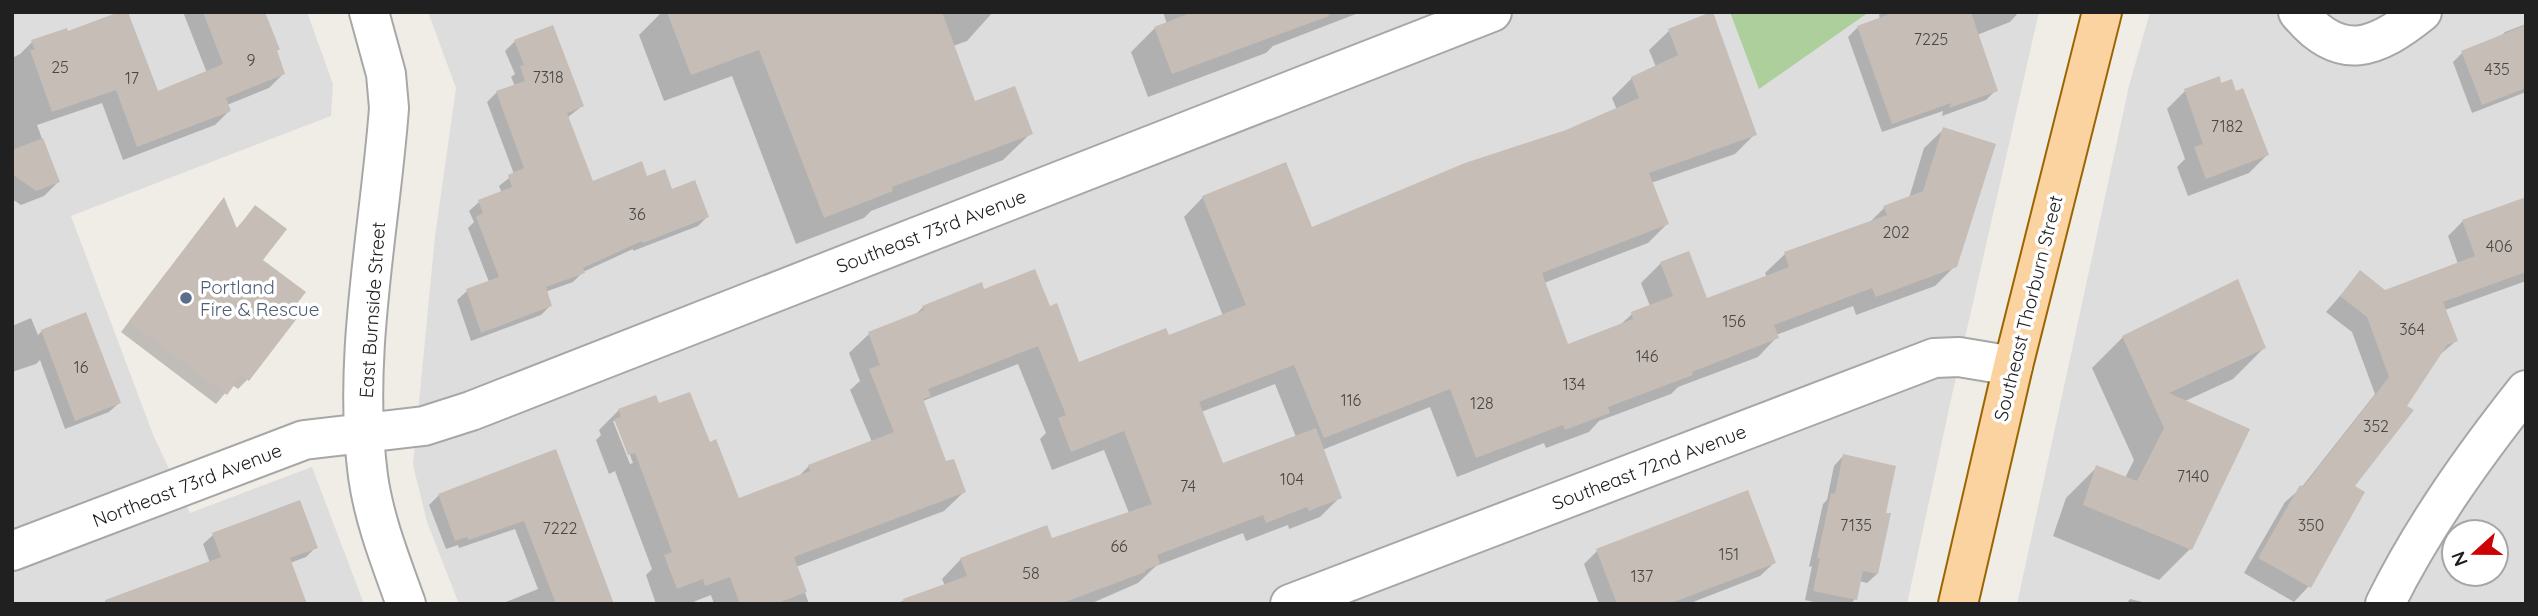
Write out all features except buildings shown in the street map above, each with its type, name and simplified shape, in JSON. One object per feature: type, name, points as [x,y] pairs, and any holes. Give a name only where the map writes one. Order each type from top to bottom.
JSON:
[{"type":"main road","name":"Southeast Thorburn Street","points":[[1958,604],[2013,366],[2102,12]]},
{"type":"street","name":"East Burnside Street","points":[[369,12],[386,74],[389,108],[366,341],[364,432],[378,521],[407,604]]},
{"type":"street","name":"Southeast 73rd Avenue","points":[[364,432],[424,426],[471,411],[1492,12]]},
{"type":"street","points":[[2298,12],[2313,31],[2343,46],[2373,44],[2403,28],[2422,12]]},
{"type":"street","name":"Southeast 72nd Avenue","points":[[1290,604],[1934,358],[1959,358],[2013,366]]},
{"type":"street","points":[[2385,604],[2405,563],[2442,504],[2526,390]]},
{"type":"street","name":"Northeast 73rd Avenue","points":[[12,551],[303,440],[364,432]]},
{"type":"shaded area","points":[[12,12],[307,12],[333,84],[331,116],[71,216],[154,437],[190,513],[312,467],[364,604],[12,604]]},
{"type":"shaded area","points":[[428,12],[2039,12],[1907,604],[459,604],[427,522],[413,465],[435,236],[456,88]]},
{"type":"shaded area","points":[[2150,12],[2526,12],[2526,604],[2017,604],[2129,86]]},
{"type":"green space","points":[[1730,12],[1869,12],[1759,89]]},
{"type":"place","name":"Portland Fire & Rescue","points":[[186,298]]}]
